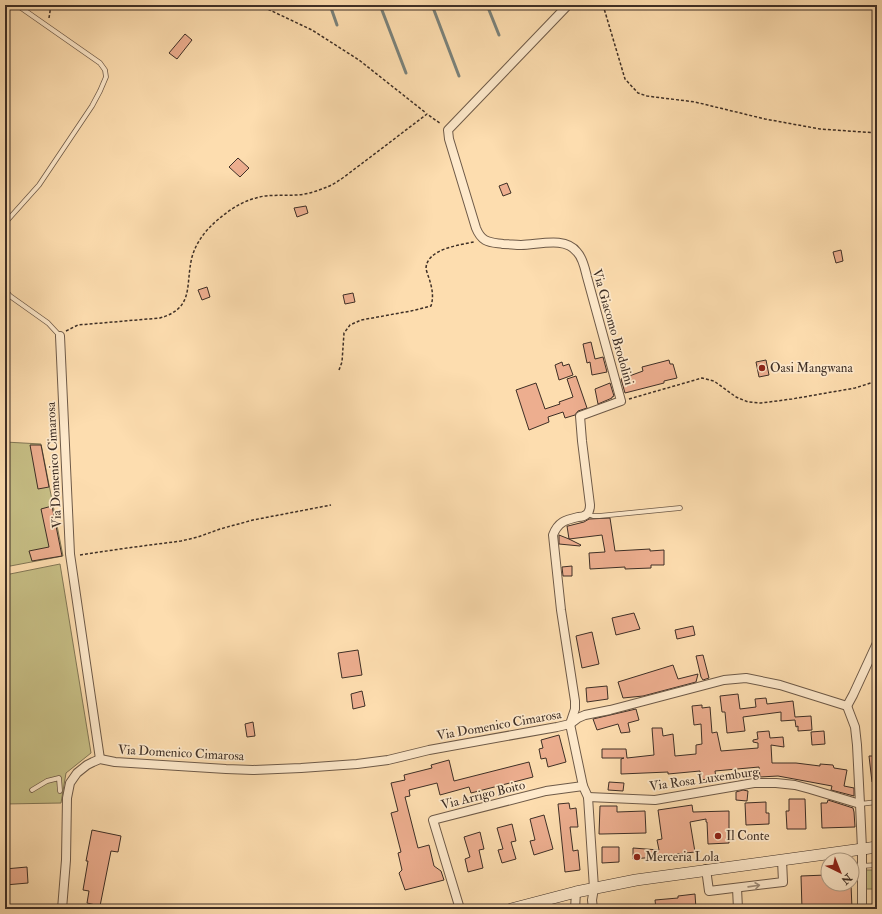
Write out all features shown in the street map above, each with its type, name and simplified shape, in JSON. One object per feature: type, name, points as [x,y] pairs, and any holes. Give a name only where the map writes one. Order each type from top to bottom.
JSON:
[{"type":"main road","points":[[511,909],[576,892],[636,880],[877,847]]},
{"type":"street","points":[[484,239],[479,235],[476,228],[449,139],[448,130],[568,5]]},
{"type":"street","name":"Via Giacomo Brodolini","points":[[484,239],[493,243],[522,245],[553,242],[566,244],[578,252],[581,260],[621,401],[580,416],[590,505],[587,514]]},
{"type":"street","name":"Via Domenico Cimarosa","points":[[60,336],[70,556],[100,759]]},
{"type":"street","points":[[587,514],[563,521],[557,527],[553,535],[561,610],[575,701],[575,709],[570,724],[583,786],[588,797],[594,888],[592,900],[593,909]]},
{"type":"street","points":[[862,909],[862,849],[857,745],[855,727],[847,706],[877,643]]},
{"type":"street","name":"Via Domenico Cimarosa","points":[[62,909],[66,860],[67,798],[70,783],[77,773],[87,765],[100,759],[115,762],[253,770],[357,764],[388,760],[428,750],[557,727],[570,724],[585,715],[610,710],[733,678],[746,678],[780,686],[847,706]]},
{"type":"street","name":"Via Rosa Luxemburg","points":[[588,797],[655,800],[754,783],[776,783],[795,785],[860,804]]},
{"type":"street","name":"Via Arrigo Boito","points":[[460,909],[433,820],[546,791],[583,786]]},
{"type":"street","points":[[706,870],[709,891],[783,882],[782,860]]},
{"type":"street","points":[[737,888],[738,909]]},
{"type":"street","points":[[575,909],[576,892]]},
{"type":"lane","points":[[5,223],[39,185],[92,106],[106,78],[105,70],[100,63],[18,5]]},
{"type":"lane","points":[[5,290],[10,296],[48,323],[60,336]]},
{"type":"lane","points":[[587,514],[599,516],[680,508]]},
{"type":"lane","points":[[32,790],[47,781],[59,778],[60,791]]},
{"type":"lane","points":[[877,788],[877,805]]},
{"type":"lane","points":[[860,804],[877,802]]},
{"type":"lane","points":[[861,866],[877,865]]},
{"type":"path","points":[[48,26],[51,5]]},
{"type":"path","points":[[259,5],[312,30],[359,60],[448,130]]},
{"type":"path","points":[[603,5],[625,79],[638,93],[647,96],[695,102],[765,119],[820,129],[877,133]]},
{"type":"path","points":[[60,336],[68,329],[78,325],[160,318],[170,315],[183,304],[188,290],[192,257],[197,242],[210,227],[225,214],[240,204],[256,197],[297,195],[329,187],[350,173],[427,114]]},
{"type":"path","points":[[339,370],[342,362],[344,333],[350,325],[361,320],[431,306],[433,291],[426,269],[428,260],[434,254],[447,248],[484,239]]},
{"type":"path","points":[[621,401],[702,378],[714,381],[736,397],[748,402],[792,399],[855,388],[877,382]]},
{"type":"path","points":[[70,556],[181,541],[253,520],[331,505]]},
{"type":"shaded area","points":[[5,442],[41,444],[63,556],[5,567]]},
{"type":"shaded area","points":[[60,564],[91,753],[66,773],[61,803],[5,804],[5,575]]},
{"type":"shaded area","points":[[864,870],[877,870],[877,889],[865,889]]},
{"type":"building","points":[[185,34],[192,40],[177,59],[169,53]]},
{"type":"building","points":[[238,158],[249,168],[240,177],[229,167]]},
{"type":"building","points":[[507,183],[511,193],[503,196],[499,186]]},
{"type":"building","points":[[306,206],[308,213],[297,217],[294,208]]},
{"type":"building","points":[[841,250],[843,261],[836,263],[833,252]]},
{"type":"building","points":[[207,287],[210,297],[202,300],[198,290]]},
{"type":"building","points":[[353,293],[355,302],[345,304],[343,295]]},
{"type":"building","points":[[591,342],[595,359],[603,357],[607,372],[592,375],[590,362],[587,363],[583,344]]},
{"type":"building","points":[[669,360],[670,364],[673,364],[677,378],[664,381],[664,383],[625,393],[621,379],[643,371],[642,367]]},
{"type":"building","name":"Oasi Mangwana","points":[[766,360],[769,375],[759,377],[756,362]]},
{"type":"building","points":[[562,362],[563,366],[569,364],[573,375],[559,380],[555,365]]},
{"type":"building","points":[[576,376],[587,408],[578,411],[575,415],[565,418],[563,412],[548,417],[549,422],[529,430],[516,390],[536,383],[545,409],[560,404],[559,402],[573,397],[567,379]]},
{"type":"building","points":[[610,383],[614,396],[598,404],[595,389]]},
{"type":"building","points":[[30,445],[41,445],[49,487],[38,489]]},
{"type":"building","points":[[52,506],[62,556],[32,561],[29,551],[49,547],[41,509]]},
{"type":"building","points":[[610,518],[615,551],[650,549],[650,551],[664,550],[664,565],[651,565],[651,568],[625,569],[625,567],[590,569],[589,553],[605,552],[602,535],[569,539],[567,526],[584,522],[589,519]]},
{"type":"building","points":[[559,535],[581,545],[559,544]]},
{"type":"building","points":[[572,566],[572,576],[563,576],[562,567]]},
{"type":"building","points":[[634,613],[640,629],[616,635],[612,618]]},
{"type":"building","points":[[693,626],[695,635],[677,639],[675,630]]},
{"type":"building","points":[[592,632],[599,664],[582,668],[576,636]]},
{"type":"building","points":[[358,650],[362,675],[342,678],[338,653]]},
{"type":"building","points":[[703,655],[709,678],[703,680],[696,656]]},
{"type":"building","points":[[673,665],[678,679],[698,674],[696,682],[643,696],[623,698],[618,682]]},
{"type":"building","points":[[607,686],[608,699],[587,702],[586,688]]},
{"type":"building","points":[[362,691],[365,706],[353,709],[351,694]]},
{"type":"building","points":[[738,694],[740,709],[756,707],[755,699],[766,698],[767,704],[793,701],[795,717],[811,716],[812,730],[798,731],[798,726],[796,727],[795,720],[781,721],[781,712],[743,717],[745,731],[727,733],[725,712],[722,712],[720,696]]},
{"type":"building","points":[[702,705],[702,708],[710,707],[712,733],[717,732],[721,751],[758,748],[758,743],[753,742],[753,740],[758,739],[757,732],[769,731],[770,738],[783,737],[784,747],[771,745],[772,763],[796,763],[820,766],[820,764],[833,765],[834,768],[847,770],[844,786],[854,788],[854,796],[831,790],[832,786],[778,776],[760,777],[759,767],[715,771],[716,778],[701,780],[700,771],[668,774],[668,772],[621,774],[621,759],[624,758],[602,758],[602,749],[626,749],[627,758],[654,755],[652,728],[662,728],[663,736],[673,734],[675,756],[696,754],[696,745],[702,744],[701,724],[694,725],[692,706]]},
{"type":"building","points":[[636,709],[639,720],[628,723],[630,732],[621,733],[618,724],[597,730],[593,719]]},
{"type":"building","points":[[253,722],[255,736],[247,737],[245,724]]},
{"type":"building","points":[[824,731],[825,744],[812,745],[811,732]]},
{"type":"building","points":[[559,735],[566,762],[548,767],[546,758],[541,759],[539,749],[543,748],[541,740]]},
{"type":"building","points":[[869,756],[877,756],[877,782],[872,782]]},
{"type":"building","points":[[449,760],[454,781],[529,762],[533,777],[471,793],[469,787],[440,795],[437,783],[409,790],[410,796],[405,797],[418,848],[429,845],[434,866],[441,871],[444,880],[405,890],[399,873],[402,870],[398,853],[401,852],[391,813],[398,811],[391,783],[405,780],[404,775],[432,768],[431,765]]},
{"type":"building","points":[[609,782],[624,783],[623,791],[608,790]]},
{"type":"building","points":[[743,790],[748,791],[747,801],[736,800],[736,792]]},
{"type":"building","points":[[789,799],[805,799],[806,829],[787,829],[786,811],[789,811]]},
{"type":"building","points":[[828,800],[853,808],[855,827],[822,828],[821,803],[827,803]]},
{"type":"building","points":[[766,802],[766,813],[769,813],[769,824],[746,825],[745,803]]},
{"type":"building","points":[[569,803],[570,809],[576,808],[578,827],[570,827],[573,851],[578,850],[580,870],[565,872],[558,804]]},
{"type":"building","points":[[692,805],[693,812],[729,811],[729,843],[708,844],[706,819],[690,822],[695,852],[633,859],[633,848],[659,850],[657,840],[662,839],[658,810]]},
{"type":"building","points":[[600,806],[617,806],[617,812],[645,811],[646,833],[599,834]]},
{"type":"building","points":[[544,815],[553,849],[534,855],[530,841],[535,840],[530,819]]},
{"type":"building","points":[[512,824],[516,841],[511,842],[516,859],[502,863],[498,850],[503,849],[497,828]]},
{"type":"building","points":[[92,830],[121,836],[118,852],[111,851],[100,906],[87,903],[89,891],[83,890],[88,861],[86,861]]},
{"type":"building","points":[[480,832],[484,849],[479,850],[483,868],[468,872],[465,859],[470,857],[464,837]]},
{"type":"building","points":[[602,847],[619,847],[619,862],[602,863]]},
{"type":"building","points":[[27,867],[28,883],[5,885],[5,869]]},
{"type":"building","points":[[820,875],[820,892],[851,892],[852,909],[838,909],[838,905],[817,906],[817,909],[802,909],[801,876]]},
{"type":"building","points":[[695,894],[696,909],[656,909],[655,900],[678,898],[678,896]]},
{"type":"waterway","points":[[330,5],[337,25]]},
{"type":"waterway","points":[[380,5],[406,73]]},
{"type":"waterway","points":[[432,5],[459,76]]},
{"type":"waterway","points":[[487,5],[499,35]]},
{"type":"place","name":"Oasi Mangwana","points":[[762,368]]},
{"type":"place","name":"Il Conte","points":[[718,836]]},
{"type":"place","name":"Merceria Lola","points":[[637,857]]}]
